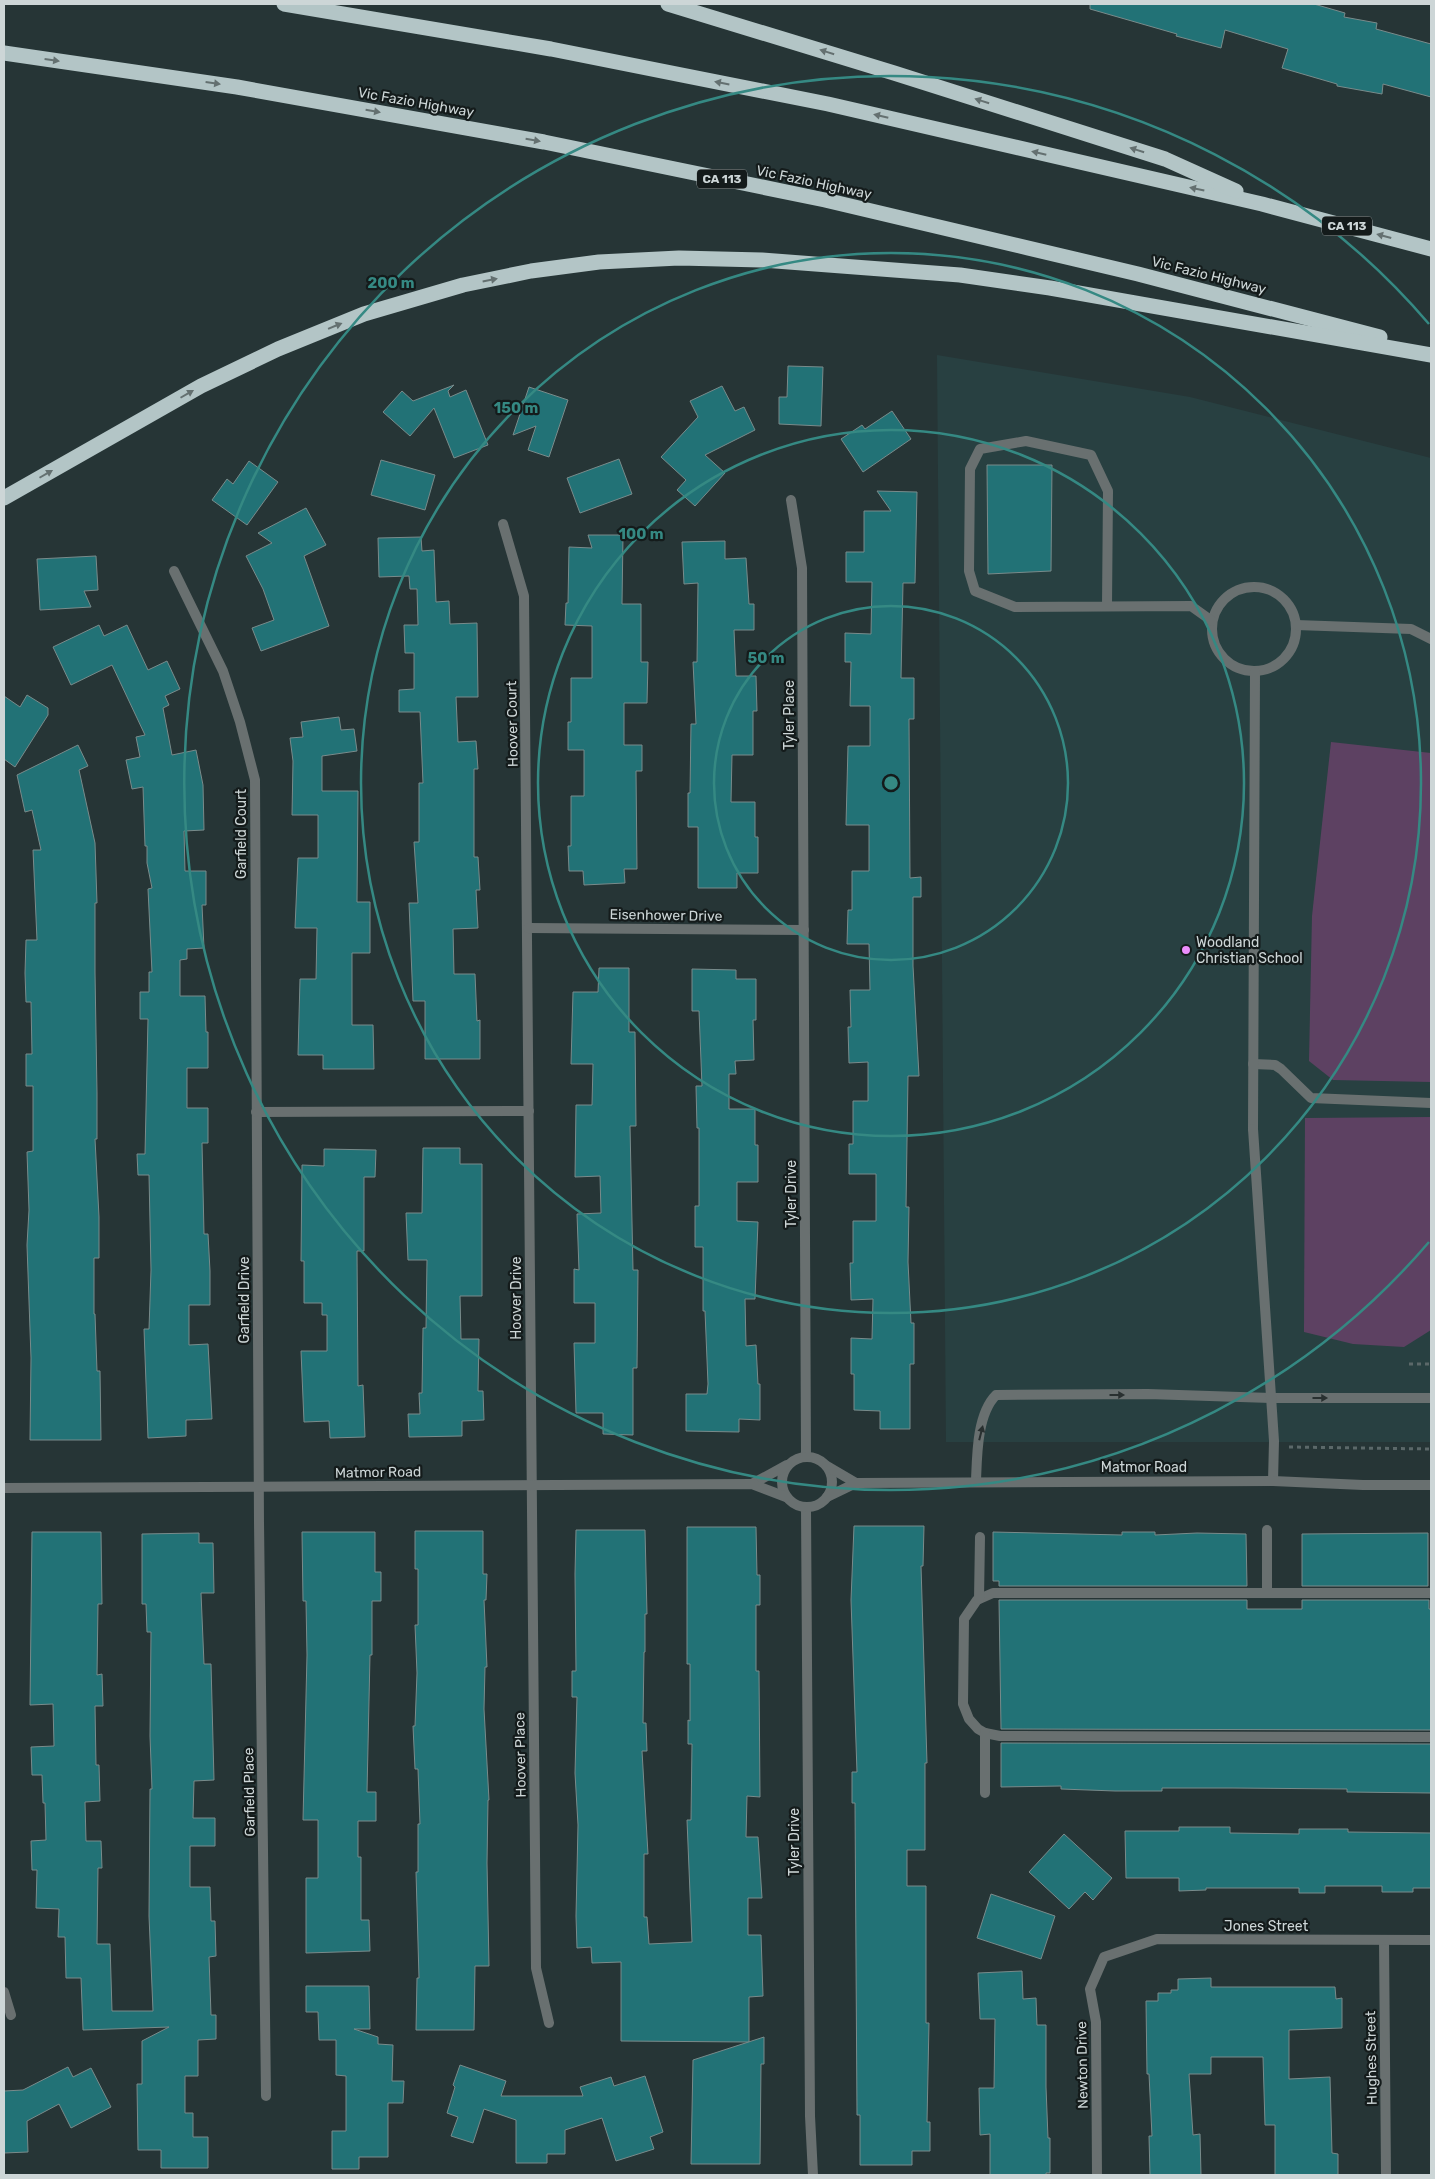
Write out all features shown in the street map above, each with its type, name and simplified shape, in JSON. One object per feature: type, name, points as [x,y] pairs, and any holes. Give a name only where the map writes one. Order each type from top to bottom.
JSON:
[{"type":"highway","name":"CA 113","points":[[284,4],[551,49],[828,104],[1262,204],[1431,249]]},
{"type":"highway","points":[[668,4],[1165,159],[1262,204]]},
{"type":"highway","name":"Vic Fazio Highway","points":[[4,53],[247,88],[544,142],[806,196],[1138,274],[1431,353]]},
{"type":"highway","points":[[4,498],[201,386],[278,349],[356,318],[463,285],[531,271],[599,262],[679,258],[762,260],[960,275],[1050,288],[1431,353]]},
{"type":"street","points":[[1107,606],[1108,491],[1091,455],[1026,441],[980,449],[970,469],[969,571],[975,590],[1015,607],[1191,606],[1212,621]]},
{"type":"street","name":"Tyler Place","points":[[791,500],[802,568],[804,930]]},
{"type":"street","name":"Hoover Court","points":[[503,524],[524,596],[528,928]]},
{"type":"street","name":"Garfield Court","points":[[174,571],[223,671],[240,722],[255,780],[256,1112]]},
{"type":"street","points":[[1254,586],[1268,589],[1281,596],[1291,608],[1296,625],[1296,636],[1291,650],[1282,661],[1270,669],[1255,672],[1231,665],[1222,657],[1214,640],[1212,621],[1218,608],[1227,596],[1240,589],[1254,586]]},
{"type":"street","points":[[1296,625],[1411,629],[1431,639]]},
{"type":"street","points":[[1255,672],[1253,1129],[1274,1447],[1273,1480]]},
{"type":"street","name":"Eisenhower Drive","points":[[528,928],[804,930]]},
{"type":"street","name":"Hoover Drive","points":[[528,928],[531,1484]]},
{"type":"street","name":"Tyler Drive","points":[[804,930],[806,1457]]},
{"type":"street","points":[[1254,1064],[1275,1065],[1311,1098],[1431,1103]]},
{"type":"street","points":[[256,1112],[529,1111]]},
{"type":"street","name":"Garfield Drive","points":[[256,1112],[259,1487]]},
{"type":"street","points":[[976,1481],[978,1443],[988,1403],[996,1395],[1148,1394],[1271,1398],[1431,1398]]},
{"type":"street","points":[[826,1465],[832,1482],[827,1497],[814,1506],[806,1508],[798,1506],[786,1497],[781,1481],[787,1465],[794,1460],[806,1457],[819,1460],[856,1483]]},
{"type":"street","name":"Matmor Road","points":[[752,1484],[787,1465]]},
{"type":"street","name":"Matmor Road","points":[[827,1497],[856,1483],[1273,1480],[1363,1485],[1431,1485]]},
{"type":"street","name":"Hoover Place","points":[[531,1484],[536,1968],[549,2023]]},
{"type":"street","name":"Matmor Road","points":[[4,1488],[752,1484],[786,1497]]},
{"type":"street","name":"Garfield Place","points":[[259,1487],[266,2096]]},
{"type":"street","name":"Tyler Drive","points":[[806,1508],[810,2116],[813,2175]]},
{"type":"street","points":[[1267,1530],[1267,1593]]},
{"type":"street","points":[[979,1599],[980,1537]]},
{"type":"street","points":[[1431,1593],[1000,1592],[986,1595],[973,1604],[964,1618],[963,1704],[969,1719],[985,1733],[1006,1736],[1431,1737]]},
{"type":"street","points":[[985,1733],[985,1794]]},
{"type":"street","name":"Jones Street","points":[[1104,1956],[1157,1939],[1431,1940]]},
{"type":"street","name":"Hughes Street","points":[[1384,1940],[1386,2175]]},
{"type":"street","name":"Newton Drive","points":[[1097,2175],[1096,2022],[1090,1989],[1104,1956]]},
{"type":"street","points":[[4,1992],[11,2015]]},
{"type":"path","points":[[1409,1364],[1431,1364]]},
{"type":"path","points":[[1274,1447],[1431,1449]]},
{"type":"shaded area","name":"Woodland Christian School","points":[[937,355],[1190,397],[1431,458],[1431,1442],[946,1442]]},
{"type":"shaded area","points":[[1331,742],[1431,753],[1431,1082],[1333,1080],[1309,1061],[1312,916]]},
{"type":"shaded area","points":[[1431,1117],[1431,1330],[1404,1347],[1353,1344],[1304,1332],[1305,1118]]},
{"type":"building","points":[[1090,4],[1314,4],[1345,13],[1344,17],[1377,23],[1376,29],[1431,44],[1431,97],[1383,84],[1382,94],[1337,86],[1337,84],[1282,68],[1288,49],[1225,30],[1221,48],[1090,9]]},
{"type":"building","points":[[788,366],[823,367],[821,426],[779,424],[779,397],[787,397]]},
{"type":"building","points":[[454,385],[448,391],[450,397],[466,390],[488,445],[454,458],[434,408],[410,436],[383,412],[402,391],[413,401]]},
{"type":"building","points":[[722,386],[735,411],[744,407],[755,430],[705,455],[725,473],[695,506],[677,490],[686,480],[661,457],[698,417],[690,401]]},
{"type":"building","points":[[529,387],[568,400],[549,457],[528,450],[536,426],[513,435]]},
{"type":"building","points":[[892,411],[911,439],[863,472],[841,439],[862,425],[865,429]]},
{"type":"building","points":[[619,459],[632,494],[580,513],[567,478]]},
{"type":"building","points":[[381,460],[435,475],[425,510],[371,495]]},
{"type":"building","points":[[249,461],[278,482],[247,525],[212,500],[227,479],[233,484]]},
{"type":"building","points":[[987,465],[1052,465],[1051,571],[988,574]]},
{"type":"building","points":[[877,491],[917,492],[915,583],[903,583],[901,678],[914,678],[914,719],[909,719],[910,878],[921,877],[921,897],[913,897],[913,966],[919,1076],[908,1076],[906,1207],[909,1207],[908,1262],[911,1323],[914,1323],[914,1364],[910,1364],[910,1429],[880,1429],[880,1411],[854,1410],[854,1374],[851,1374],[851,1338],[872,1339],[873,1299],[851,1300],[850,1263],[853,1263],[853,1221],[876,1221],[876,1174],[849,1174],[849,1144],[853,1144],[853,1101],[868,1101],[868,1062],[849,1063],[848,1027],[851,1027],[850,990],[870,990],[869,944],[847,944],[848,910],[852,910],[852,871],[869,871],[869,825],[846,825],[848,746],[870,746],[870,706],[850,706],[851,662],[845,662],[845,633],[871,634],[872,582],[846,582],[846,552],[864,552],[864,511],[891,511]]},
{"type":"building","points":[[306,508],[326,545],[304,556],[329,626],[261,651],[252,628],[274,620],[263,589],[246,556],[272,543],[258,533]]},
{"type":"building","points":[[588,535],[623,535],[622,604],[641,604],[641,662],[648,662],[647,703],[624,703],[624,745],[642,745],[642,771],[636,771],[637,869],[624,869],[625,883],[584,885],[583,871],[569,871],[568,846],[571,846],[571,796],[584,796],[584,750],[568,750],[568,722],[571,722],[571,678],[592,678],[592,626],[565,625],[566,603],[568,603],[569,547],[592,548]]},
{"type":"building","points":[[421,537],[422,551],[434,550],[436,602],[449,601],[450,624],[477,623],[478,697],[456,697],[458,742],[476,741],[478,769],[474,769],[474,857],[478,857],[480,890],[476,890],[478,928],[453,929],[454,974],[475,974],[477,1021],[480,1020],[480,1059],[425,1059],[425,1001],[413,1001],[409,903],[418,903],[414,842],[419,842],[419,783],[423,783],[420,712],[399,712],[399,690],[414,689],[414,653],[405,653],[404,625],[418,625],[417,589],[410,589],[409,576],[379,577],[378,538]]},
{"type":"building","points":[[725,541],[725,559],[746,558],[749,604],[754,604],[754,630],[734,630],[736,676],[756,676],[757,711],[753,711],[753,755],[732,755],[731,802],[755,802],[755,837],[758,837],[758,873],[737,873],[737,888],[698,888],[698,827],[688,827],[688,793],[690,793],[691,724],[696,724],[693,662],[697,662],[698,583],[684,584],[682,542]]},
{"type":"building","points":[[96,556],[98,590],[84,591],[91,607],[40,610],[37,559]]},
{"type":"building","points":[[99,625],[104,636],[127,625],[148,670],[167,661],[180,689],[165,696],[169,705],[163,708],[172,755],[196,750],[203,785],[204,830],[184,831],[185,871],[206,871],[206,905],[202,905],[204,948],[187,949],[187,959],[180,960],[180,996],[205,996],[206,1032],[208,1032],[208,1068],[187,1068],[187,1108],[208,1108],[208,1143],[202,1143],[204,1234],[208,1234],[210,1271],[210,1305],[189,1305],[189,1345],[208,1344],[212,1419],[186,1420],[186,1436],[148,1438],[144,1329],[149,1329],[151,1270],[149,1175],[138,1175],[137,1154],[145,1154],[148,1019],[140,1019],[140,992],[149,992],[149,972],[152,972],[148,889],[152,888],[147,863],[147,846],[145,846],[143,787],[132,789],[126,760],[140,757],[136,737],[145,735],[112,665],[71,685],[53,647]]},
{"type":"building","points":[[27,695],[48,708],[48,715],[15,767],[4,759],[4,696],[20,707]]},
{"type":"building","points":[[339,717],[341,730],[354,729],[357,751],[322,756],[322,791],[358,791],[357,902],[370,902],[370,953],[352,953],[352,1025],[373,1025],[374,1069],[323,1069],[323,1055],[298,1055],[300,979],[316,979],[317,928],[295,928],[298,858],[318,858],[318,815],[292,815],[293,761],[290,738],[303,737],[301,722]]},
{"type":"building","points":[[78,745],[88,766],[79,770],[95,843],[97,903],[95,903],[95,972],[97,1139],[95,1139],[99,1258],[94,1258],[94,1314],[97,1371],[100,1371],[101,1440],[30,1440],[31,1358],[27,1245],[29,1210],[27,1152],[33,1151],[33,1086],[26,1086],[26,1054],[32,1054],[31,1002],[26,1002],[25,973],[26,940],[37,940],[33,850],[41,850],[32,810],[25,812],[17,775]]},
{"type":"building","points":[[599,968],[629,968],[629,1032],[635,1032],[636,1126],[630,1126],[633,1270],[638,1270],[637,1368],[633,1368],[633,1435],[603,1434],[603,1413],[576,1413],[574,1343],[595,1343],[595,1303],[574,1303],[574,1269],[579,1270],[577,1214],[601,1213],[600,1176],[575,1177],[576,1105],[592,1105],[593,1064],[571,1064],[573,992],[598,992]]},
{"type":"building","points":[[692,969],[736,970],[736,979],[756,979],[756,1020],[753,1020],[754,1060],[735,1061],[736,1074],[729,1074],[729,1109],[755,1109],[755,1145],[758,1145],[758,1182],[737,1182],[737,1221],[758,1222],[755,1299],[745,1299],[746,1346],[756,1345],[758,1384],[760,1384],[760,1420],[739,1419],[739,1432],[686,1431],[686,1394],[707,1394],[708,1384],[705,1311],[703,1311],[703,1247],[695,1247],[695,1206],[699,1206],[699,1128],[697,1128],[696,1086],[702,1086],[699,1011],[692,1011]]},
{"type":"building","points":[[423,1148],[460,1148],[460,1164],[482,1164],[482,1296],[460,1296],[461,1339],[479,1339],[478,1391],[483,1391],[484,1420],[462,1421],[462,1436],[409,1437],[408,1414],[420,1414],[419,1393],[422,1393],[423,1328],[426,1328],[427,1260],[408,1260],[406,1213],[422,1213]]},
{"type":"building","points":[[324,1149],[376,1150],[375,1177],[364,1177],[364,1251],[357,1251],[358,1386],[363,1385],[365,1437],[330,1438],[329,1421],[304,1422],[301,1351],[327,1351],[327,1315],[322,1315],[322,1303],[304,1303],[304,1261],[301,1261],[302,1165],[324,1166]]},
{"type":"building","points":[[854,1526],[924,1526],[923,1566],[921,1566],[927,1763],[925,1763],[925,1850],[907,1850],[907,1886],[926,1886],[926,2023],[929,2023],[927,2122],[930,2122],[930,2151],[912,2151],[912,2165],[860,2165],[860,2115],[857,2115],[855,1803],[852,1803],[852,1772],[857,1772],[851,1600]]},
{"type":"building","points":[[687,1527],[756,1527],[757,1575],[760,1575],[760,1605],[756,1605],[756,1671],[759,1671],[760,1797],[747,1796],[746,1837],[758,1837],[762,1898],[748,1898],[748,1935],[761,1935],[763,1996],[749,1997],[749,2042],[621,2041],[621,1962],[592,1963],[591,1947],[577,1948],[578,1825],[575,1773],[577,1697],[572,1697],[572,1671],[576,1671],[576,1530],[645,1530],[647,1614],[645,1614],[643,1723],[646,1723],[647,1751],[642,1751],[648,1854],[644,1854],[644,1917],[647,1917],[649,1944],[692,1942],[687,1820],[691,1820],[692,1744],[688,1744],[690,1664],[687,1664]]},
{"type":"building","points":[[415,1531],[483,1531],[483,1574],[487,1574],[486,1600],[484,1600],[487,1667],[485,1667],[484,1709],[489,1800],[487,1863],[489,1966],[475,1966],[474,2030],[416,2030],[417,1978],[419,1978],[416,1872],[418,1872],[418,1824],[420,1824],[418,1769],[415,1769],[413,1726],[415,1726],[417,1673],[415,1625],[418,1625],[418,1569],[415,1569]]},
{"type":"building","points":[[32,1532],[101,1532],[102,1604],[98,1604],[97,1675],[102,1674],[103,1706],[95,1706],[96,1765],[99,1765],[100,1801],[85,1802],[86,1841],[101,1841],[102,1868],[98,1868],[97,1944],[110,1944],[112,2011],[153,2011],[149,1916],[150,1789],[152,1789],[150,1736],[151,1632],[147,1632],[146,1604],[142,1604],[142,1534],[199,1533],[199,1543],[213,1543],[214,1593],[201,1593],[204,1664],[211,1664],[214,1780],[194,1781],[193,1818],[215,1818],[215,1846],[190,1846],[190,1887],[210,1887],[211,1921],[215,1921],[216,1956],[209,1957],[211,2015],[216,2015],[216,2039],[198,2040],[198,2076],[185,2076],[185,2113],[193,2113],[193,2137],[208,2137],[208,2168],[161,2168],[161,2150],[138,2150],[137,2084],[142,2084],[142,2041],[169,2027],[83,2030],[81,1978],[66,1978],[65,1937],[58,1937],[59,1909],[36,1908],[37,1870],[32,1870],[31,1841],[46,1840],[45,1803],[43,1803],[42,1775],[32,1775],[31,1747],[54,1746],[53,1704],[30,1705]]},
{"type":"building","points":[[302,1532],[375,1532],[375,1572],[381,1572],[381,1601],[372,1601],[367,1792],[376,1792],[376,1821],[358,1821],[358,1857],[361,1857],[361,1920],[369,1920],[370,1951],[306,1953],[306,1878],[318,1878],[318,1820],[303,1820],[307,1655],[306,1601],[303,1601]]},
{"type":"building","points":[[993,1532],[1122,1535],[1122,1532],[1155,1532],[1155,1535],[1197,1533],[1246,1534],[1247,1586],[999,1586],[999,1581],[993,1581]]},
{"type":"building","points":[[1428,1533],[1428,1586],[1302,1586],[1302,1534]]},
{"type":"building","points":[[999,1600],[1247,1600],[1247,1609],[1302,1609],[1302,1600],[1429,1600],[1429,1609],[1431,1609],[1431,1730],[1001,1729]]},
{"type":"building","points":[[1001,1743],[1431,1744],[1431,1793],[1347,1792],[1347,1789],[1162,1788],[1162,1791],[1115,1791],[1061,1789],[1061,1786],[1001,1787]]},
{"type":"building","points":[[1179,1827],[1230,1827],[1230,1833],[1299,1834],[1299,1829],[1348,1829],[1348,1832],[1431,1833],[1431,1888],[1413,1888],[1413,1892],[1382,1892],[1382,1886],[1325,1886],[1325,1893],[1299,1893],[1299,1888],[1206,1888],[1206,1890],[1179,1891],[1179,1878],[1126,1878],[1125,1831],[1179,1831]]},
{"type":"building","points":[[1064,1834],[1112,1878],[1093,1900],[1085,1892],[1069,1909],[1029,1872]]},
{"type":"building","points":[[991,1894],[1055,1916],[1041,1959],[977,1938]]},
{"type":"building","points":[[1022,1971],[1023,1999],[1036,1998],[1037,2025],[1046,2025],[1046,2087],[1048,2138],[1050,2138],[1050,2173],[1046,2173],[1046,2175],[990,2175],[990,2134],[980,2135],[979,2088],[994,2088],[995,2019],[980,2019],[978,1973]]},
{"type":"building","points":[[1211,1978],[1211,1987],[1335,1987],[1336,1999],[1342,1998],[1342,2028],[1289,2030],[1289,2079],[1330,2077],[1332,2153],[1338,2154],[1338,2175],[1275,2175],[1275,2125],[1265,2125],[1263,2057],[1211,2057],[1211,2074],[1189,2074],[1193,2135],[1200,2134],[1201,2175],[1150,2175],[1149,2136],[1152,2136],[1149,2074],[1147,2074],[1146,2001],[1158,2001],[1158,1993],[1171,1993],[1171,1990],[1178,1990],[1178,1979]]},
{"type":"building","points":[[306,1986],[369,1986],[370,2029],[354,2029],[378,2037],[378,2044],[393,2045],[392,2081],[404,2081],[403,2103],[388,2103],[388,2157],[359,2157],[359,2169],[332,2169],[332,2131],[346,2131],[346,2076],[336,2075],[336,2040],[319,2040],[318,2012],[306,2012]]},
{"type":"building","points":[[764,2037],[764,2064],[761,2064],[760,2164],[691,2164],[693,2060]]},
{"type":"building","points":[[460,2065],[506,2081],[501,2096],[583,2096],[580,2087],[611,2077],[614,2086],[645,2076],[663,2132],[650,2137],[654,2149],[616,2161],[602,2118],[565,2130],[565,2154],[547,2154],[547,2163],[516,2163],[516,2120],[484,2109],[473,2143],[451,2136],[458,2117],[447,2113],[455,2087],[453,2085]]},
{"type":"building","points":[[68,2067],[73,2077],[91,2068],[111,2107],[71,2128],[59,2104],[27,2121],[28,2152],[4,2153],[4,2091],[23,2090]]},
{"type":"place","name":"Woodland Christian School","points":[[1186,950]]}]
